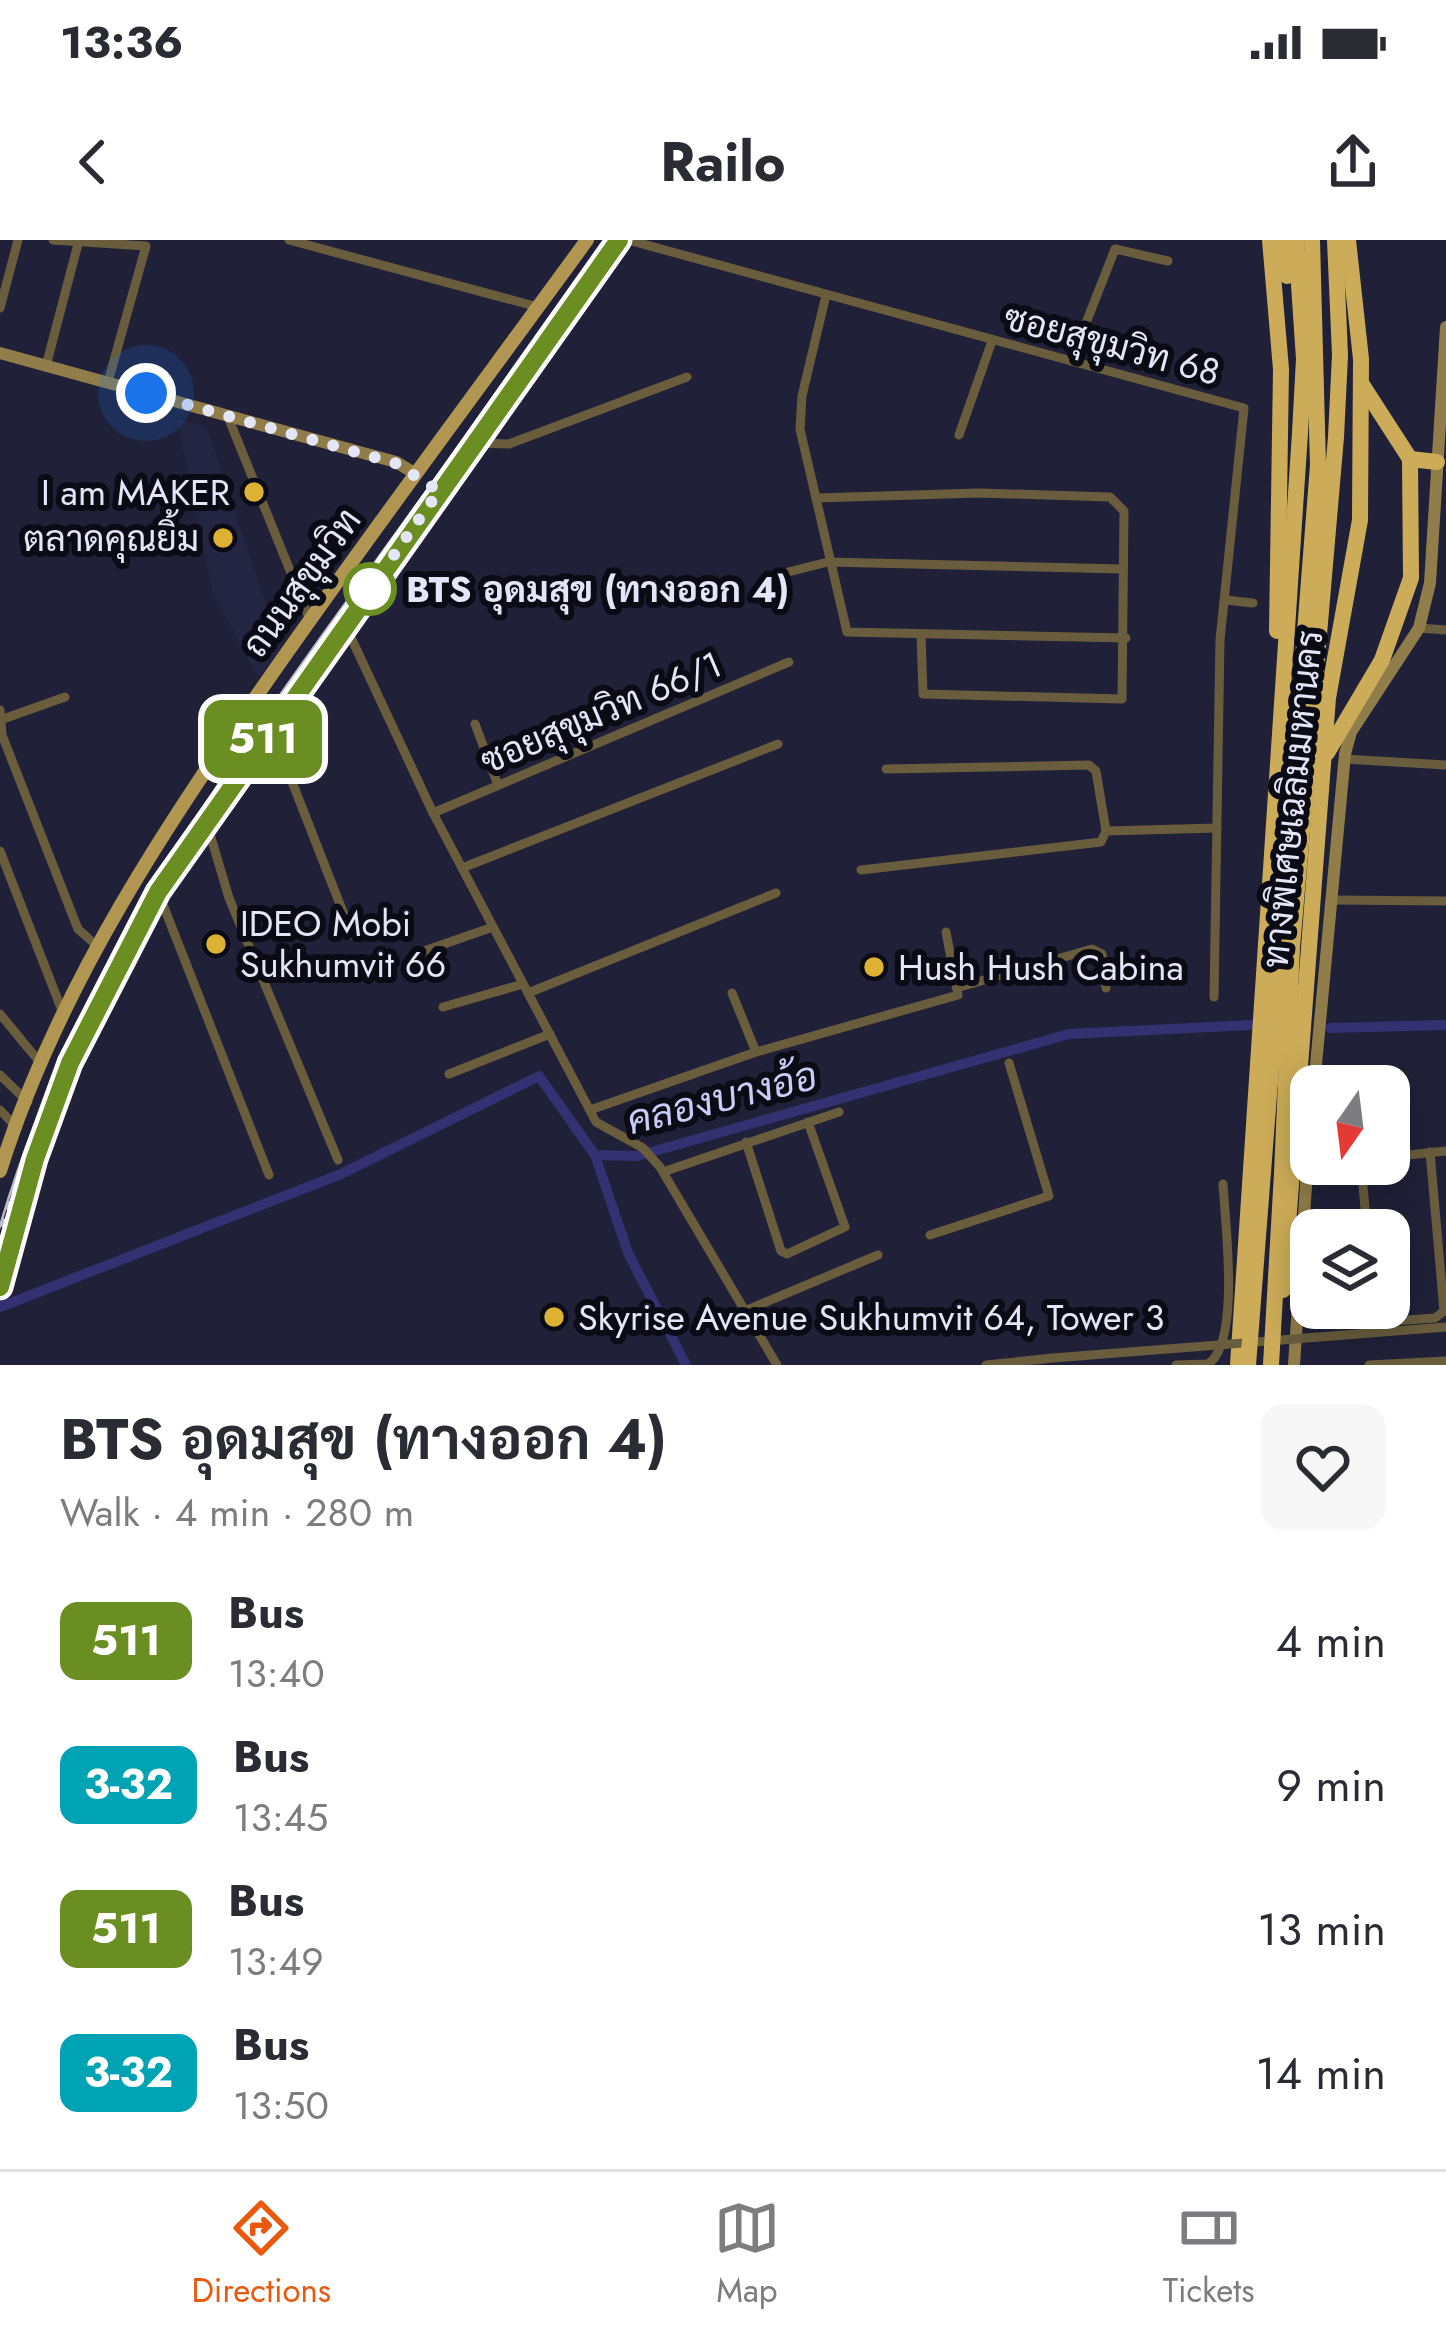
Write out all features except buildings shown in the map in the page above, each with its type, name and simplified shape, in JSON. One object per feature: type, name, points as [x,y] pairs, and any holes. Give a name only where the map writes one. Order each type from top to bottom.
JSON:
[{"type":"highway","points":[[1270,240],[1281,369],[1275,591],[1281,704]]},
{"type":"highway","points":[[1284,240],[1300,433]]},
{"type":"highway","points":[[1296,240],[1304,359],[1300,433]]},
{"type":"highway","points":[[1248,1365],[1318,465],[1312,240]]},
{"type":"highway","points":[[1274,1365],[1292,947],[1337,417],[1335,240]]},
{"type":"highway","name":"ทางพิเศษเฉลิมมหานคร","points":[[1274,1365],[1328,698],[1360,520],[1360,382],[1348,240]]},
{"type":"highway","points":[[1323,765],[1400,621],[1411,578],[1410,458],[1360,382]]},
{"type":"highway","name":"ทางพิเศษเฉลิมมหานคร","points":[[1238,1365],[1300,433]]},
{"type":"highway","points":[[1410,458],[1442,464]]},
{"type":"main road","name":"ถนนสุขุมวิท","points":[[0,1171],[63,1013],[97,946],[194,786],[587,240]]},
{"type":"main road","name":"ถนนสุขุมวิท","points":[[0,1288],[35,1159],[70,1063],[158,892],[619,240]]},
{"type":"main road","points":[[416,473],[439,491]]},
{"type":"street","points":[[0,308],[18,240]]},
{"type":"street","points":[[52,240],[146,246],[108,382]]},
{"type":"street","points":[[289,240],[538,307]]},
{"type":"street","name":"ซอยสุขุมวิท 68","points":[[628,240],[1244,408],[1225,600],[1214,997]]},
{"type":"street","points":[[46,366],[79,244]]},
{"type":"street","points":[[1072,361],[1115,249],[1168,261]]},
{"type":"street","points":[[826,295],[802,396],[800,429],[847,632],[1126,638]]},
{"type":"street","points":[[1316,1065],[1344,759],[1351,732],[1419,628],[1430,583],[1442,464],[1446,327]]},
{"type":"street","points":[[958,435],[992,341]]},
{"type":"street","points":[[0,353],[395,463],[416,473]]},
{"type":"street","points":[[473,443],[509,444],[686,377]]},
{"type":"street","points":[[227,417],[310,620]]},
{"type":"street","points":[[816,498],[980,493],[1110,497],[1124,511],[1126,638],[1119,700],[923,694],[921,634]]},
{"type":"street","points":[[780,574],[828,562],[1123,568]]},
{"type":"street","points":[[1225,600],[1253,603]]},
{"type":"street","points":[[345,626],[433,813],[596,1122],[644,1148],[662,1170],[778,1365]]},
{"type":"street","points":[[1419,628],[1446,630]]},
{"type":"street","name":"ซอยสุขุมวิท 66/1","points":[[433,813],[789,662]]},
{"type":"street","points":[[65,697],[2,714],[2,735],[78,929],[97,946]]},
{"type":"street","points":[[475,724],[498,785]]},
{"type":"street","points":[[272,728],[352,935]]},
{"type":"street","points":[[462,868],[778,744]]},
{"type":"street","points":[[1344,759],[1446,765]]},
{"type":"street","points":[[862,870],[1090,844],[1103,841],[1106,830],[1096,771],[1089,765],[886,769]]},
{"type":"street","points":[[206,819],[230,898],[338,1160]]},
{"type":"street","points":[[1106,830],[1217,828]]},
{"type":"street","points":[[0,851],[63,1013]]},
{"type":"street","points":[[158,892],[269,1174]]},
{"type":"street","points":[[443,1007],[525,988],[776,893]]},
{"type":"street","points":[[1333,900],[1446,901]]},
{"type":"street","points":[[424,951],[493,927]]},
{"type":"street","points":[[590,1110],[755,1052],[958,994],[961,987],[946,932]]},
{"type":"street","points":[[961,987],[1093,949],[1102,954],[1106,988]]},
{"type":"street","points":[[732,993],[755,1052]]},
{"type":"street","points":[[0,1014],[42,1066]]},
{"type":"street","points":[[449,1074],[550,1034]]},
{"type":"street","points":[[930,1235],[1049,1196],[1009,1063]]},
{"type":"street","points":[[0,1075],[28,1102]]},
{"type":"street","points":[[0,1110],[17,1128]]},
{"type":"street","points":[[662,1170],[839,1112]]},
{"type":"street","points":[[746,1142],[781,1251],[787,1254],[845,1227],[808,1122]]},
{"type":"street","points":[[1410,1155],[1446,1151]]},
{"type":"street","points":[[1410,1320],[1435,1318],[1444,1311],[1430,1153]]},
{"type":"street","points":[[1176,1365],[1208,1364],[1221,1348],[1228,1288],[1223,1184]]},
{"type":"street","points":[[1294,1365],[1307,1185]]},
{"type":"street","points":[[747,1310],[878,1255]]},
{"type":"street","points":[[986,1365],[1446,1328]]},
{"type":"street","points":[[1369,1365],[1446,1361]]},
{"type":"shaded area","name":"ตลาดคุณยิ้ม","points":[[177,420],[206,425],[281,649],[258,678],[212,591]]},
{"type":"waterway","name":"คลองบางอ้อ","points":[[0,1307],[341,1174],[539,1076],[595,1155],[637,1156],[1069,1034],[1251,1025]]},
{"type":"waterway","name":"คลองบางอ้อ","points":[[1330,1028],[1446,1025]]},
{"type":"waterway","points":[[595,1155],[628,1253],[686,1365]]},
{"type":"railway","points":[[0,1236],[60,1070],[137,919],[181,847],[328,632],[611,240]]},
{"type":"bus line","name":"511","points":[[0,1287],[35,1159],[70,1063],[158,892],[619,240]]},
{"type":"place","name":"I am MAKER","points":[[254,492]]},
{"type":"place","name":"ตลาดคุณยิ้ม","points":[[223,538]]},
{"type":"place","name":"BTS อุดมสุข (ทางออก 4)","points":[[370,589]]},
{"type":"place","name":"IDEO Mobi Sukhumvit 66","points":[[216,944]]},
{"type":"place","name":"Hush Hush Cabina","points":[[874,967]]},
{"type":"place","name":"Skyrise Avenue Sukhumvit 64, Tower 3","points":[[554,1317]]},
{"type":"route","points":[[146,393],[395,463],[439,491],[368,592],[370,589]]}]
